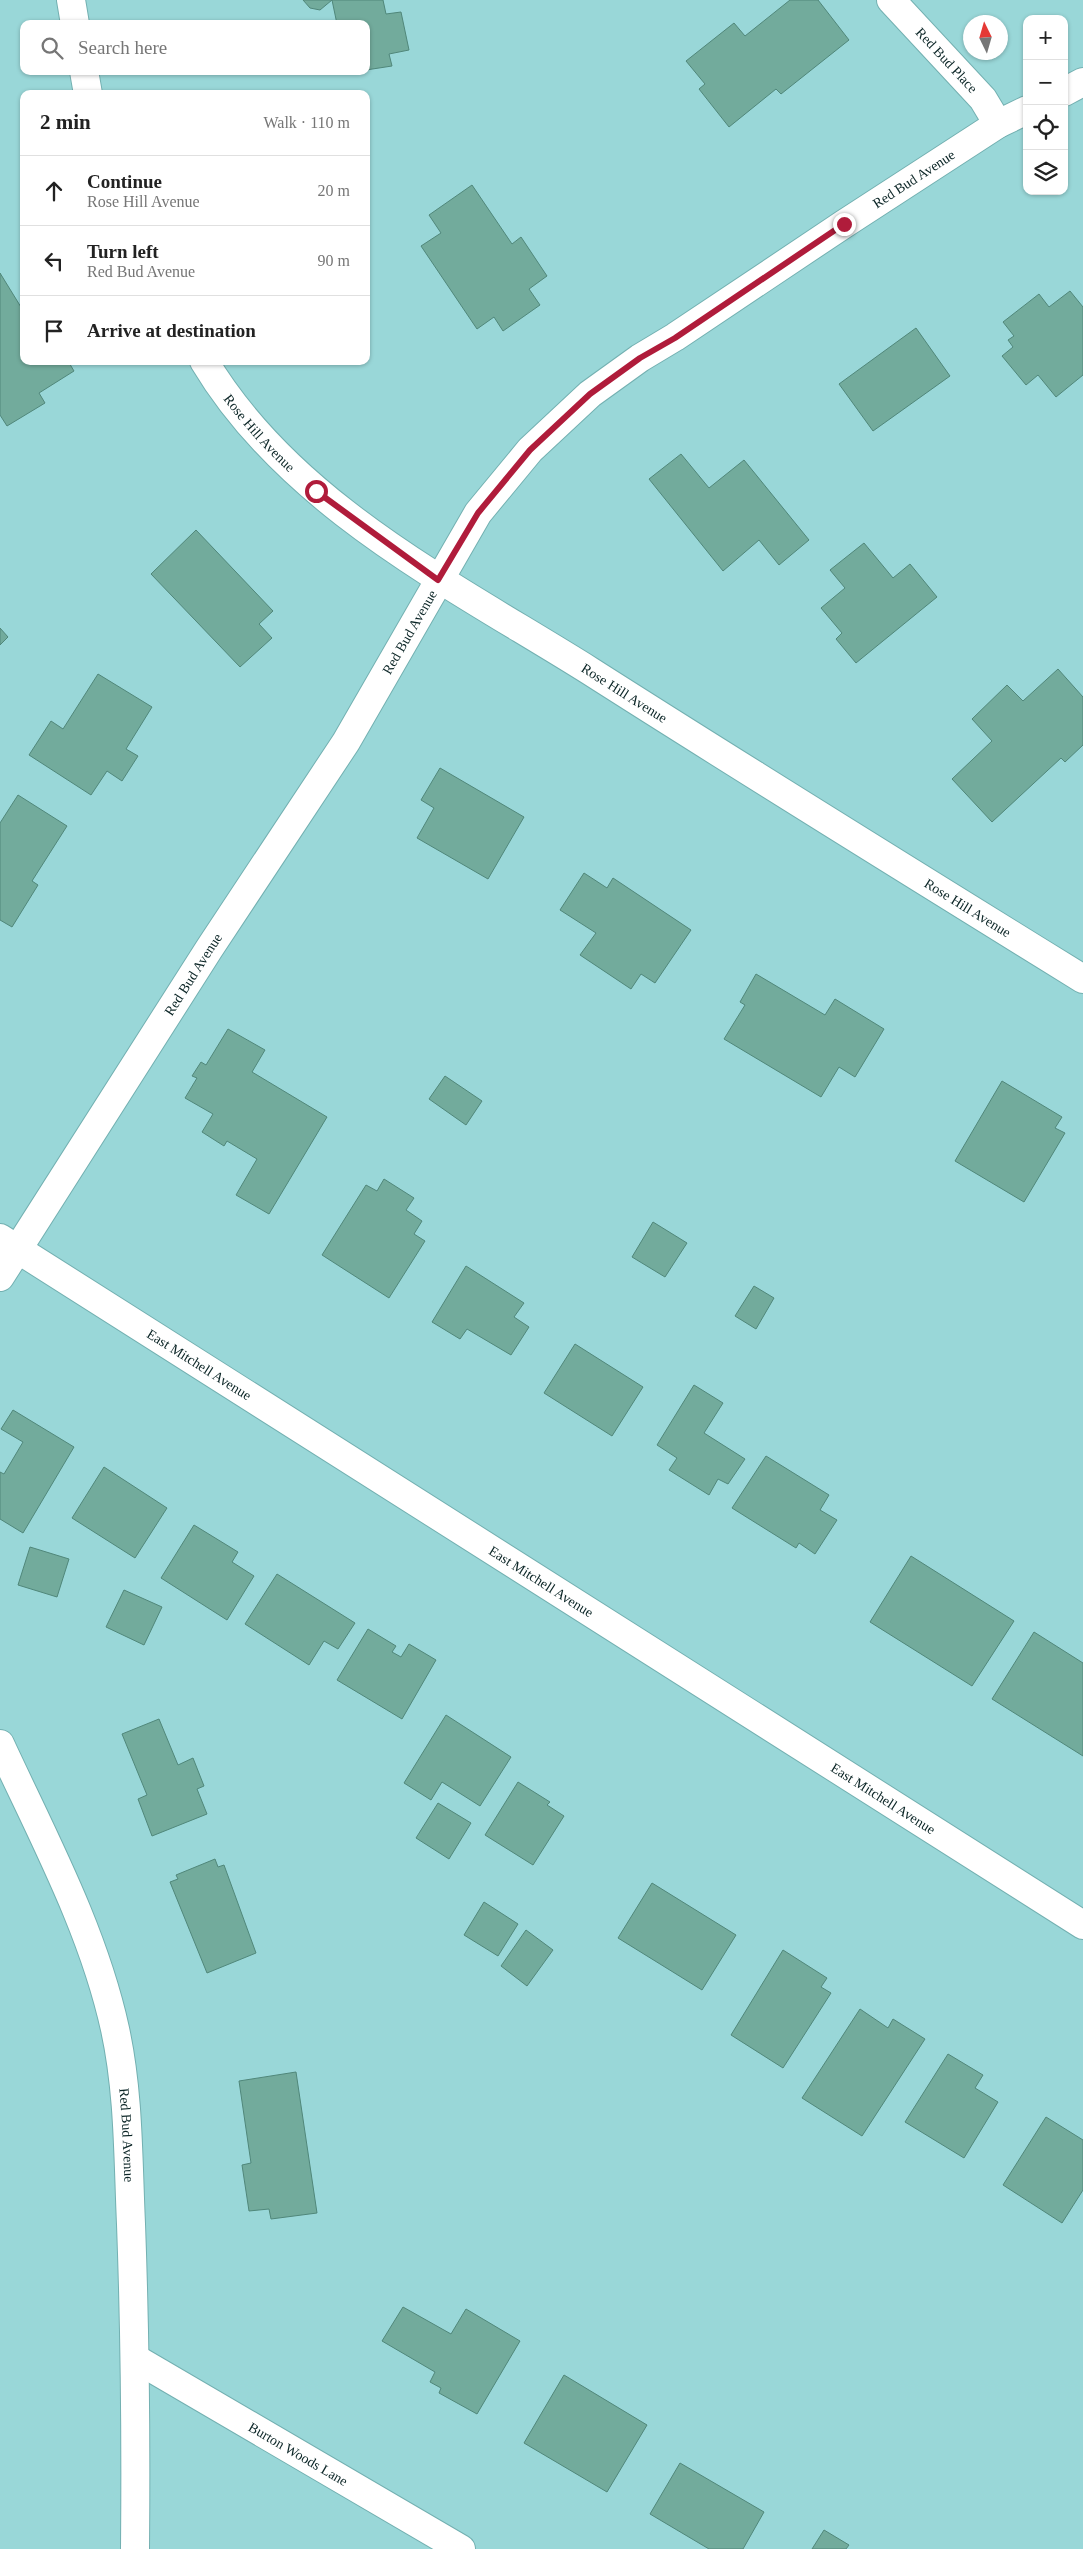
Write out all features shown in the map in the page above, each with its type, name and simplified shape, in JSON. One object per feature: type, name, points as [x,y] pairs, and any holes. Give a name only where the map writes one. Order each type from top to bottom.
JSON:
[{"type":"street","points":[[71,0],[74,20]]},
{"type":"street","name":"Red Bud Place","points":[[891,0],[983,100],[998,124]]},
{"type":"street","points":[[85,75],[87,90]]},
{"type":"street","points":[[1068,90],[1083,82]]},
{"type":"street","name":"Red Bud Avenue","points":[[0,1277],[9,1243],[209,949],[346,742],[478,513],[530,450],[590,394],[640,358],[675,338],[844,224],[998,124],[1023,112]]},
{"type":"street","name":"Rose Hill Avenue","points":[[206,365],[215,379],[259,435],[316,491],[438,580],[590,671],[1083,979]]},
{"type":"street","name":"East Mitchell Avenue","points":[[9,1243],[1083,1925]]},
{"type":"street","name":"Red Bud Avenue","points":[[0,1744],[72,1899],[94,1954],[115,2030],[126,2106],[136,2359],[136,2549]]},
{"type":"street","name":"Burton Woods Lane","points":[[136,2359],[461,2549]]},
{"type":"building","points":[[303,0],[332,0],[320,10],[310,8]]},
{"type":"building","points":[[332,0],[383,0],[386,14],[401,12],[409,50],[389,54],[392,66],[370,69],[370,20],[336,20]]},
{"type":"building","points":[[790,0],[818,0],[849,40],[781,94],[776,89],[729,127],[699,89],[705,84],[686,61],[734,23],[745,36]]},
{"type":"building","points":[[472,185],[512,244],[521,237],[547,276],[529,289],[540,305],[503,331],[494,317],[477,329],[421,246],[441,233],[429,215]]},
{"type":"building","points":[[0,273],[20,306],[20,365],[70,365],[74,371],[39,393],[45,403],[7,426],[0,415]]},
{"type":"building","points":[[1070,291],[1083,307],[1083,375],[1056,397],[1038,375],[1026,385],[1002,356],[1013,347],[1008,340],[1014,336],[1003,322],[1039,294],[1049,307]]},
{"type":"building","points":[[916,328],[950,376],[873,431],[839,384]]},
{"type":"building","points":[[681,454],[709,488],[744,460],[809,540],[779,565],[759,540],[723,571],[649,479]]},
{"type":"building","points":[[196,530],[273,611],[259,624],[272,638],[240,667],[151,574]]},
{"type":"building","points":[[864,543],[893,578],[910,564],[937,597],[856,663],[836,639],[842,633],[821,608],[845,588],[830,570]]},
{"type":"building","points":[[0,628],[8,637],[0,645]]},
{"type":"building","points":[[1058,669],[1083,697],[1083,745],[1065,762],[1061,758],[992,822],[952,779],[992,741],[972,719],[1007,685],[1023,701]]},
{"type":"building","points":[[98,674],[152,707],[126,749],[138,756],[122,781],[107,771],[91,795],[29,755],[51,721],[63,729]]},
{"type":"building","points":[[440,768],[524,817],[488,879],[417,838],[434,808],[421,800]]},
{"type":"building","points":[[18,795],[67,826],[32,881],[38,885],[12,927],[0,920],[0,823]]},
{"type":"building","points":[[584,873],[607,888],[613,878],[691,930],[655,983],[641,974],[631,989],[580,955],[596,933],[560,910]]},
{"type":"building","points":[[756,974],[825,1015],[835,999],[884,1029],[855,1077],[839,1067],[821,1097],[724,1039],[745,1005],[740,1002]]},
{"type":"building","points":[[228,1029],[265,1050],[252,1072],[327,1117],[269,1214],[236,1195],[257,1159],[227,1141],[224,1146],[202,1132],[213,1114],[185,1098],[197,1078],[192,1076],[201,1062],[206,1065]]},
{"type":"building","points":[[445,1076],[482,1101],[466,1125],[429,1099]]},
{"type":"building","points":[[1002,1081],[1062,1117],[1055,1128],[1065,1133],[1024,1202],[955,1161]]},
{"type":"building","points":[[384,1179],[414,1198],[406,1210],[422,1221],[414,1234],[425,1241],[389,1298],[322,1255],[366,1185],[377,1191]]},
{"type":"building","points":[[653,1222],[687,1243],[665,1277],[632,1257]]},
{"type":"building","points":[[466,1266],[524,1303],[514,1317],[529,1327],[511,1355],[467,1329],[460,1339],[432,1322]]},
{"type":"building","points":[[754,1286],[774,1298],[756,1329],[735,1316]]},
{"type":"building","points":[[575,1344],[643,1387],[612,1436],[544,1393]]},
{"type":"building","points":[[694,1385],[723,1403],[704,1433],[745,1459],[728,1484],[718,1479],[709,1495],[669,1470],[677,1458],[657,1445]]},
{"type":"building","points":[[13,1410],[74,1447],[23,1533],[0,1519],[0,1472],[4,1474],[23,1442],[1,1429]]},
{"type":"building","points":[[766,1456],[829,1495],[820,1510],[837,1520],[815,1554],[799,1543],[796,1548],[732,1508]]},
{"type":"building","points":[[104,1467],[167,1508],[135,1558],[72,1518]]},
{"type":"building","points":[[194,1525],[238,1552],[232,1562],[254,1576],[227,1620],[161,1578]]},
{"type":"building","points":[[30,1547],[69,1559],[57,1597],[18,1585]]},
{"type":"building","points":[[911,1556],[1014,1621],[972,1686],[870,1622]]},
{"type":"building","points":[[277,1574],[355,1623],[338,1649],[324,1641],[309,1665],[245,1624]]},
{"type":"building","points":[[124,1590],[162,1607],[144,1645],[106,1627]]},
{"type":"building","points":[[368,1629],[396,1646],[392,1652],[401,1657],[409,1644],[436,1660],[402,1719],[337,1680]]},
{"type":"building","points":[[1034,1632],[1083,1663],[1083,1756],[992,1699]]},
{"type":"building","points":[[446,1715],[511,1757],[480,1806],[442,1782],[431,1800],[404,1783]]},
{"type":"building","points":[[159,1719],[178,1765],[193,1758],[204,1786],[197,1789],[207,1814],[152,1836],[138,1799],[147,1795],[122,1734]]},
{"type":"building","points":[[518,1782],[550,1802],[547,1805],[564,1816],[533,1865],[485,1835]]},
{"type":"building","points":[[438,1803],[471,1823],[449,1859],[416,1838]]},
{"type":"building","points":[[215,1859],[218,1867],[224,1865],[256,1953],[207,1973],[170,1882],[178,1879],[176,1875]]},
{"type":"building","points":[[652,1883],[736,1935],[702,1990],[618,1938]]},
{"type":"building","points":[[484,1902],[518,1924],[498,1956],[464,1935]]},
{"type":"building","points":[[526,1930],[553,1950],[527,1986],[501,1966]]},
{"type":"building","points":[[783,1950],[827,1978],[821,1987],[831,1993],[783,2068],[731,2035]]},
{"type":"building","points":[[860,2009],[888,2028],[893,2019],[925,2039],[862,2136],[802,2098]]},
{"type":"building","points":[[948,2054],[983,2075],[975,2088],[998,2102],[964,2158],[905,2122]]},
{"type":"building","points":[[296,2072],[317,2213],[271,2219],[269,2209],[249,2211],[242,2165],[251,2163],[239,2081]]},
{"type":"building","points":[[1046,2117],[1083,2140],[1083,2190],[1062,2223],[1003,2185]]},
{"type":"building","points":[[403,2307],[451,2334],[466,2309],[520,2341],[477,2414],[439,2393],[441,2388],[430,2382],[435,2372],[382,2341]]},
{"type":"building","points":[[564,2375],[647,2425],[607,2492],[524,2443]]},
{"type":"building","points":[[680,2463],[764,2512],[743,2549],[709,2549],[650,2514]]},
{"type":"building","points":[[824,2530],[849,2545],[846,2549],[812,2549]]},
{"type":"route","points":[[316,491],[438,580],[478,513],[530,450],[590,394],[640,358],[675,338],[844,224]]}]
